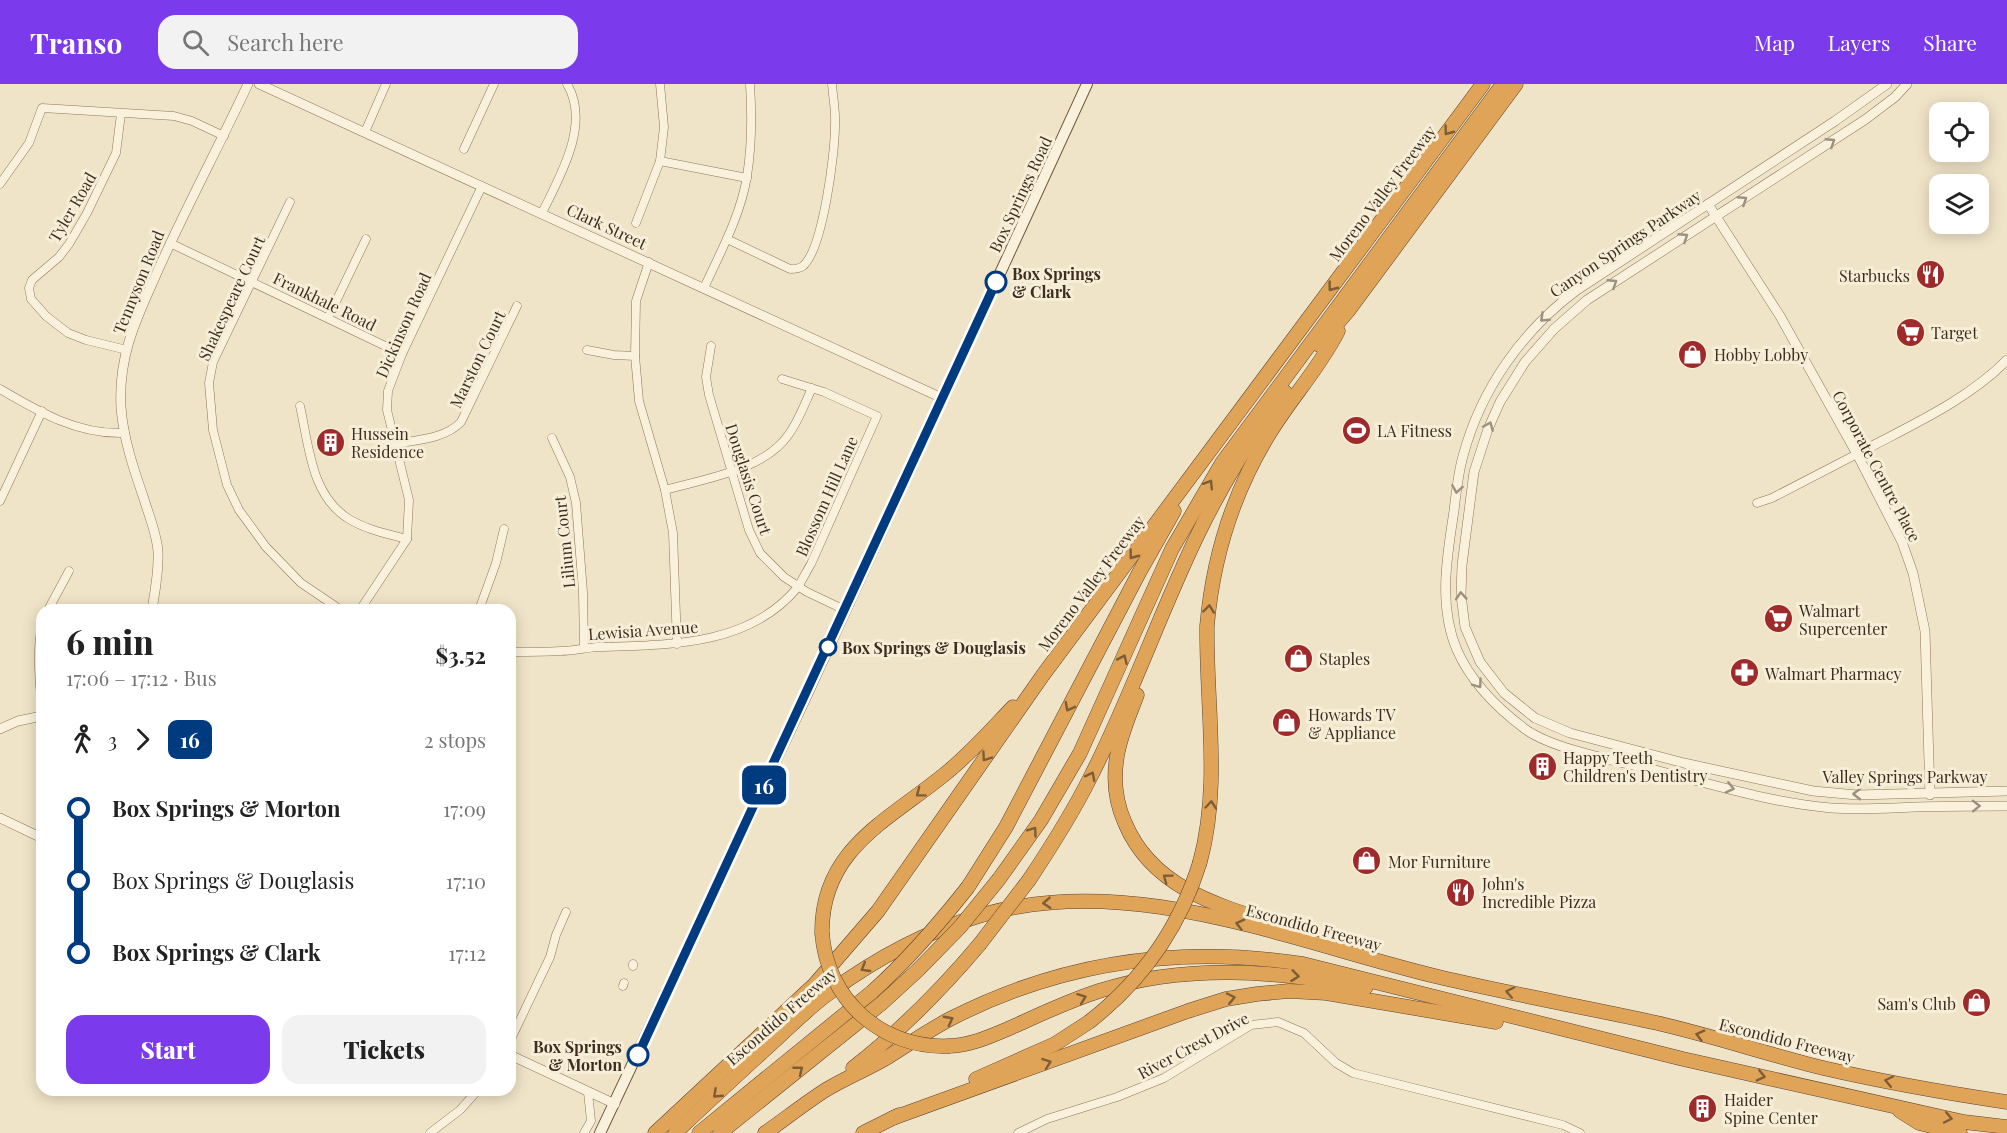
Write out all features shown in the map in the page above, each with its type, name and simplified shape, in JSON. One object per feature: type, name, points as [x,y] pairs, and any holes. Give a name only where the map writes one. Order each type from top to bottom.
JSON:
[{"type":"highway","name":"Moreno Valley Freeway","points":[[655,1133],[815,984],[850,945],[892,891],[1044,675],[1483,84]]},
{"type":"highway","points":[[720,1133],[882,1003],[960,927],[999,879],[1041,820],[1080,753],[1172,549],[1222,463],[1503,84]]},
{"type":"highway","points":[[765,1133],[825,1090],[900,1028],[936,993],[979,945],[1029,880],[1090,779],[1199,531],[1233,469],[1322,341],[1348,311],[1516,84]]},
{"type":"highway","points":[[863,1133],[1055,1044],[1089,1022],[1131,985],[1157,952],[1180,915],[1200,862],[1212,792],[1207,626],[1218,554],[1236,501],[1259,450],[1330,346],[1348,311]]},
{"type":"highway","points":[[699,1133],[899,968],[928,938],[968,887],[1006,827],[1140,571],[1205,457]]},
{"type":"highway","points":[[1150,644],[1140,686],[1121,742],[1115,778],[1122,816],[1129,833],[1145,859],[1177,885],[1199,897],[1439,977]]},
{"type":"highway","points":[[1044,675],[962,759],[879,825],[842,861],[828,888],[822,933],[826,959],[834,980],[864,1019],[907,1042],[949,1046],[984,1039],[1100,991],[1152,978],[1245,972],[1300,976],[1462,1005]]},
{"type":"highway","name":"Escondido Freeway","points":[[675,1133],[825,995],[858,972],[942,928],[984,914],[1028,905],[1080,901],[1132,903],[1224,920],[1439,977],[1660,1024],[1824,1068],[1947,1093],[2007,1102]]},
{"type":"highway","points":[[825,1090],[888,1057],[950,1019],[1023,987],[1064,975],[1140,959],[1216,955],[1275,959],[1335,971],[1462,1005],[1683,1059],[1964,1122],[2007,1127]]},
{"type":"highway","points":[[893,1118],[1188,1011],[1226,999],[1289,991],[1326,993],[1429,1009],[1683,1059]]},
{"type":"highway","points":[[1947,1093],[2007,1097]]},
{"type":"highway","points":[[1890,1105],[1919,1123],[1960,1133]]},
{"type":"main road","name":"Box Springs Road","points":[[600,1133],[845,610],[1087,84]]},
{"type":"street","name":"Tennyson Road","points":[[153,604],[158,551],[125,433],[121,406],[127,350],[138,313],[248,84]]},
{"type":"street","name":"Clark Street","points":[[259,84],[942,398]]},
{"type":"street","points":[[365,132],[386,84]]},
{"type":"street","points":[[464,149],[494,84]]},
{"type":"street","points":[[542,213],[565,165],[576,126],[573,93],[567,84]]},
{"type":"street","points":[[636,223],[660,161],[664,127],[660,84]]},
{"type":"street","points":[[704,288],[727,239],[747,178],[753,122],[750,84]]},
{"type":"street","points":[[727,239],[790,268],[798,269],[805,264],[816,240],[834,160],[835,123],[832,84]]},
{"type":"street","name":"Canyon Springs Parkway","points":[[1452,632],[1446,605],[1445,580],[1462,458],[1472,429],[1494,381],[1532,328],[1560,303],[1887,84]]},
{"type":"street","name":"Canyon Springs Parkway","points":[[1465,627],[1461,595],[1462,565],[1472,482],[1488,429],[1505,393],[1536,347],[1577,307],[1866,119],[1895,97],[1907,84]]},
{"type":"street","points":[[0,184],[29,143],[42,108],[174,116],[192,121],[224,136]]},
{"type":"street","name":"Tyler Road","points":[[121,114],[116,153],[92,203],[69,244],[59,257],[32,280],[29,288],[31,299],[46,316],[68,333],[127,350]]},
{"type":"street","points":[[660,161],[747,178]]},
{"type":"street","name":"Dickinson Road","points":[[407,539],[409,500],[387,410],[388,391],[402,354],[482,186]]},
{"type":"street","name":"Shakespeare Court","points":[[290,202],[213,362],[208,383],[213,430],[227,485],[239,510],[266,547],[302,583],[332,604]]},
{"type":"street","name":"Corporate Centre Place","points":[[1708,204],[1780,316],[1857,454],[1902,542],[1920,599],[1925,631],[1930,807]]},
{"type":"street","points":[[328,318],[366,239]]},
{"type":"street","name":"Frankhale Road","points":[[170,243],[402,354]]},
{"type":"street","points":[[649,262],[636,302],[635,356],[639,401],[665,490],[673,533],[676,644]]},
{"type":"street","name":"Marston Court","points":[[394,444],[446,434],[462,422],[517,306]]},
{"type":"street","name":"Douglasis Court","points":[[711,346],[706,377],[709,395],[749,530],[760,553],[770,565],[798,586],[845,610]]},
{"type":"street","points":[[587,350],[635,356]]},
{"type":"street","points":[[1757,502],[1772,498],[1958,399],[1992,375],[2007,360]]},
{"type":"street","points":[[665,490],[731,471],[764,458],[789,435],[812,388],[782,379]]},
{"type":"street","name":"Blossom Hill Lane","points":[[798,586],[811,564],[877,417],[812,388]]},
{"type":"street","points":[[0,389],[42,411],[87,430],[108,434],[125,433]]},
{"type":"street","points":[[300,406],[316,478],[334,507],[349,519],[369,528],[407,539],[364,604]]},
{"type":"street","points":[[1,496],[42,411]]},
{"type":"street","name":"Lilium Court","points":[[552,438],[570,477],[576,503],[583,592],[584,648]]},
{"type":"street","points":[[481,604],[496,563],[504,529]]},
{"type":"street","points":[[51,604],[69,571]]},
{"type":"street","name":"Lewisia Avenue","points":[[516,652],[564,651],[700,641],[744,626],[774,610],[798,586]]},
{"type":"street","name":"Valley Springs Parkway","points":[[1465,627],[1480,662],[1504,693],[1535,718],[1570,734],[1684,763],[1813,791],[1857,795],[2007,790]]},
{"type":"street","name":"Valley Springs Parkway","points":[[1452,632],[1456,649],[1487,696],[1526,730],[1555,743],[1669,774],[1812,806],[1860,809],[2007,806]]},
{"type":"street","points":[[0,729],[18,721],[36,717]]},
{"type":"street","points":[[0,818],[36,835]]},
{"type":"street","points":[[516,1028],[550,957],[566,912]]},
{"type":"street","name":"River Crest Drive","points":[[1018,1133],[1047,1119],[1117,1097],[1164,1078],[1251,1025],[1278,1022],[1304,1033],[1336,1063],[1353,1073],[1563,1125],[1580,1133]]},
{"type":"street","points":[[516,1058],[615,1104]]},
{"type":"street","points":[[584,1133],[591,1121],[588,1092]]},
{"type":"street","points":[[430,1133],[460,1110],[473,1096]]},
{"type":"bus line","name":"16","points":[[638,1055],[996,282]]},
{"type":"place","name":"Starbucks","points":[[1931,275]]},
{"type":"place","name":"Box Springs & Clark","points":[[996,282]]},
{"type":"place","name":"Target","points":[[1910,332]]},
{"type":"place","name":"Hobby Lobby","points":[[1693,354]]},
{"type":"place","name":"LA Fitness","points":[[1356,430]]},
{"type":"place","name":"Hussein Residence","points":[[330,442]]},
{"type":"place","name":"Walmart Supercenter","points":[[1778,619]]},
{"type":"place","name":"Box Springs & Douglasis","points":[[828,647]]},
{"type":"place","name":"Staples","points":[[1298,658]]},
{"type":"place","name":"Walmart Pharmacy","points":[[1744,673]]},
{"type":"place","name":"Howards TV & Appliance","points":[[1287,723]]},
{"type":"place","name":"Happy Teeth Children's Dentistry","points":[[1542,766]]},
{"type":"place","name":"Mor Furniture","points":[[1367,861]]},
{"type":"place","name":"John's Incredible Pizza","points":[[1461,892]]},
{"type":"place","name":"Sam's Club","points":[[1977,1003]]},
{"type":"place","name":"Box Springs & Morton","points":[[638,1055]]},
{"type":"place","name":"Haider Spine Center","points":[[1703,1108]]}]
